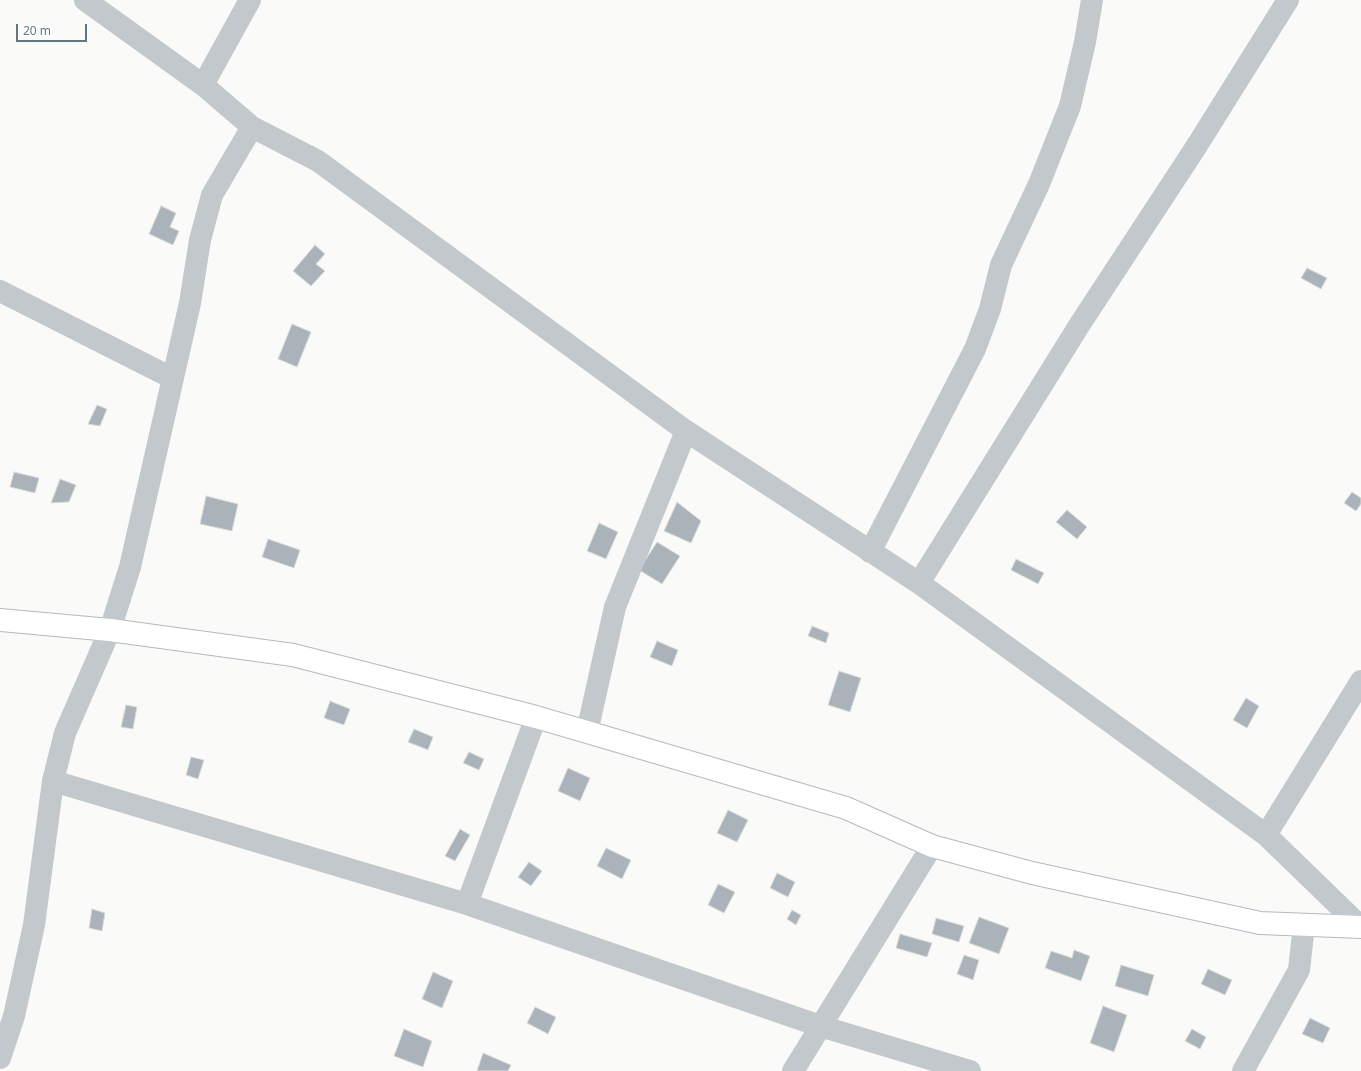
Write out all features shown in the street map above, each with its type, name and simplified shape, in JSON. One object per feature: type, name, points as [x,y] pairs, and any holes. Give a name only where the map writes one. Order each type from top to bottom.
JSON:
[{"type":"street","points":[[85,0],[203,85],[252,127],[318,161],[686,431],[919,583],[1266,835],[1360,926]]},
{"type":"street","points":[[203,85],[250,0]]},
{"type":"street","points":[[870,552],[975,348],[990,309],[1001,265],[1039,184],[1070,106],[1092,0]]},
{"type":"street","points":[[919,583],[1080,324],[1196,146],[1288,0]]},
{"type":"street","points":[[0,1058],[14,1016],[34,925],[53,781],[65,732],[110,630],[130,567],[190,303],[200,240],[212,195],[252,127]]},
{"type":"street","points":[[0,291],[172,378]]},
{"type":"street","points":[[587,732],[615,607],[686,431]]},
{"type":"street","points":[[0,620],[110,630],[293,655],[536,717],[846,808],[932,846],[1032,873],[1260,923],[1360,926]]},
{"type":"street","points":[[1266,835],[1361,681]]},
{"type":"street","points":[[467,904],[536,717]]},
{"type":"street","points":[[53,781],[467,904],[820,1026],[970,1071]]},
{"type":"street","points":[[793,1071],[932,846]]},
{"type":"street","points":[[1243,1071],[1300,970],[1304,924]]},
{"type":"building","points":[[161,206],[176,213],[170,227],[179,231],[173,245],[149,234]]},
{"type":"building","points":[[315,245],[325,254],[316,264],[325,271],[311,286],[293,271]]},
{"type":"building","points":[[1307,268],[1327,278],[1321,289],[1301,278]]},
{"type":"building","points":[[292,324],[311,332],[297,367],[278,359]]},
{"type":"building","points":[[97,405],[107,409],[100,426],[88,424]]},
{"type":"building","points":[[14,472],[39,478],[35,493],[10,487]]},
{"type":"building","points":[[60,479],[76,485],[69,502],[51,503]]},
{"type":"building","points":[[1352,492],[1361,498],[1361,504],[1356,511],[1344,503]]},
{"type":"building","points":[[206,496],[238,504],[232,531],[200,524]]},
{"type":"building","points":[[677,502],[701,521],[691,543],[664,531]]},
{"type":"building","points":[[1067,510],[1087,527],[1077,539],[1056,522]]},
{"type":"building","points":[[599,523],[618,532],[606,559],[587,551]]},
{"type":"building","points":[[268,539],[300,550],[294,568],[262,557]]},
{"type":"building","points":[[657,542],[680,556],[662,584],[639,570]]},
{"type":"building","points":[[1016,559],[1044,573],[1038,584],[1011,570]]},
{"type":"building","points":[[812,626],[829,633],[826,643],[808,636]]},
{"type":"building","points":[[657,641],[678,650],[672,666],[650,657]]},
{"type":"building","points":[[839,671],[861,678],[850,712],[828,705]]},
{"type":"building","points":[[1246,698],[1259,706],[1247,728],[1233,720]]},
{"type":"building","points":[[330,701],[350,709],[344,725],[324,718]]},
{"type":"building","points":[[126,705],[137,707],[133,729],[121,727]]},
{"type":"building","points":[[414,729],[433,737],[428,750],[408,742]]},
{"type":"building","points":[[469,752],[484,759],[479,770],[463,763]]},
{"type":"building","points":[[191,757],[204,760],[198,779],[186,775]]},
{"type":"building","points":[[568,768],[590,778],[580,801],[558,791]]},
{"type":"building","points":[[728,810],[748,820],[737,842],[717,833]]},
{"type":"building","points":[[460,829],[470,835],[455,861],[445,856]]},
{"type":"building","points":[[606,848],[631,860],[622,879],[597,866]]},
{"type":"building","points":[[529,862],[542,871],[531,886],[518,877]]},
{"type":"building","points":[[777,873],[795,882],[788,897],[770,888]]},
{"type":"building","points":[[718,884],[735,892],[724,913],[708,905]]},
{"type":"building","points":[[92,909],[105,913],[102,931],[89,928]]},
{"type":"building","points":[[792,910],[801,915],[796,925],[787,919]]},
{"type":"building","points":[[979,917],[1009,928],[999,954],[969,943]]},
{"type":"building","points":[[936,918],[964,926],[959,942],[932,934]]},
{"type":"building","points":[[900,934],[932,943],[927,957],[896,948]]},
{"type":"building","points":[[1074,950],[1090,956],[1081,981],[1045,968],[1051,951],[1072,958]]},
{"type":"building","points":[[964,955],[979,960],[973,980],[957,974]]},
{"type":"building","points":[[1121,965],[1154,975],[1148,996],[1115,986]]},
{"type":"building","points":[[1208,969],[1232,980],[1225,995],[1201,984]]},
{"type":"building","points":[[433,972],[453,981],[442,1008],[422,999]]},
{"type":"building","points":[[1103,1006],[1127,1015],[1114,1052],[1090,1043]]},
{"type":"building","points":[[535,1007],[556,1017],[548,1034],[527,1023]]},
{"type":"building","points":[[1310,1018],[1330,1028],[1323,1043],[1302,1034]]},
{"type":"building","points":[[404,1029],[432,1041],[423,1067],[394,1056]]},
{"type":"building","points":[[1192,1029],[1206,1037],[1200,1049],[1185,1041]]},
{"type":"building","points":[[483,1053],[511,1065],[508,1071],[477,1071]]}]
